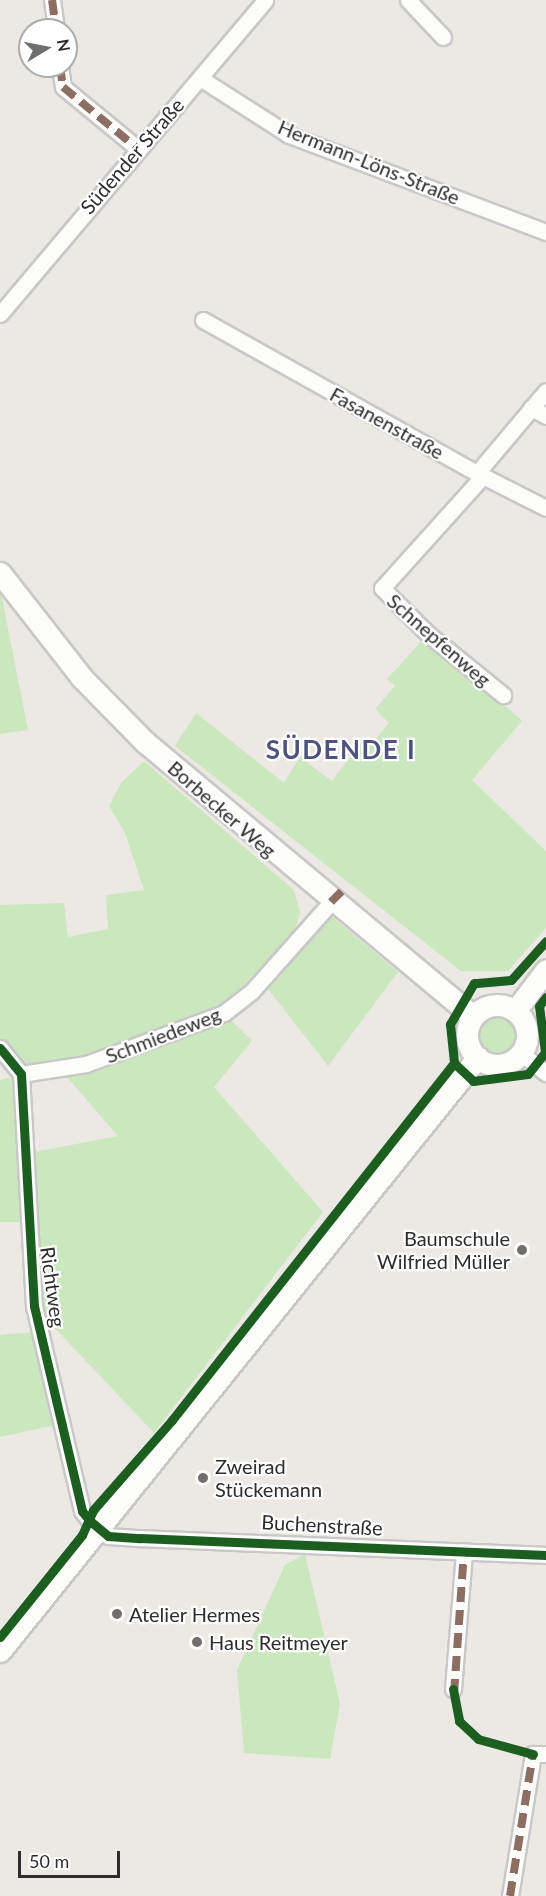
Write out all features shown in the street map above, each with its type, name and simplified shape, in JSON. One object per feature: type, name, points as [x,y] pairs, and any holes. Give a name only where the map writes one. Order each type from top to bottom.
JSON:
[{"type":"street","points":[[52,0],[54,18]]},
{"type":"street","name":"Südender Straße","points":[[0,314],[137,148],[200,78],[265,0]]},
{"type":"street","points":[[408,0],[443,37]]},
{"type":"street","points":[[62,78],[63,87],[137,148]]},
{"type":"street","name":"Hermann-Löns-Straße","points":[[200,78],[289,135],[546,232]]},
{"type":"street","name":"Fasanenstraße","points":[[203,320],[480,475],[546,508]]},
{"type":"street","points":[[480,475],[546,391]]},
{"type":"street","points":[[531,408],[546,416]]},
{"type":"street","name":"Schnepfenweg","points":[[480,475],[382,588],[428,634],[503,695]]},
{"type":"street","name":"Borbecker Weg","points":[[0,573],[82,678],[146,742],[331,902],[473,1016]]},
{"type":"street","name":"Schmiedeweg","points":[[21,1074],[109,1057],[224,1013],[252,991],[331,902]]},
{"type":"street","points":[[515,1011],[546,970]]},
{"type":"street","points":[[498,1004],[515,1011],[526,1028],[520,1053],[501,1065],[478,1058],[466,1035],[473,1016],[498,1004]]},
{"type":"street","points":[[0,1048],[21,1074]]},
{"type":"street","points":[[520,1053],[546,1073]]},
{"type":"street","points":[[0,1651],[478,1058]]},
{"type":"street","name":"Richtweg","points":[[21,1074],[34,1306],[82,1511],[98,1528]]},
{"type":"street","name":"Buchenstraße","points":[[98,1528],[108,1536],[140,1538],[546,1555]]},
{"type":"street","points":[[453,1689],[464,1551]]},
{"type":"street","points":[[510,1896],[533,1754],[546,1754]]},
{"type":"green space","points":[[0,588],[28,730],[0,734]]},
{"type":"green space","points":[[427,635],[522,721],[472,780],[546,851],[546,928],[508,971],[461,971],[175,746],[196,713],[284,783],[300,757],[332,781],[365,738],[372,744],[389,723],[375,709],[395,686],[387,679]]},
{"type":"green space","points":[[144,761],[294,890],[300,912],[295,930],[224,1006],[85,1055],[86,1063],[224,1013],[252,1041],[214,1087],[323,1212],[154,1433],[34,1306],[26,1222],[0,1222],[0,1080],[21,1075],[0,1048],[0,905],[64,903],[68,937],[108,929],[106,895],[144,890],[125,833],[109,806],[121,783]],"holes":[[[59,1068],[118,1136],[24,1154],[21,1075]]]},
{"type":"green space","points":[[330,915],[398,972],[328,1066],[265,985]]},
{"type":"green space","points":[[498,1017],[505,1018],[511,1023],[516,1029],[516,1043],[511,1049],[505,1054],[498,1055],[491,1054],[485,1049],[480,1043],[479,1036],[480,1029],[485,1023],[491,1018]]},
{"type":"green space","points":[[33,1332],[56,1425],[0,1437],[0,1335]]},
{"type":"green space","points":[[305,1554],[340,1704],[330,1759],[244,1753],[237,1670],[285,1565]]},
{"type":"marked path","points":[[52,0],[54,18]]},
{"type":"marked path","points":[[62,78],[63,87],[137,148]]},
{"type":"marked path","points":[[331,902],[342,891]]},
{"type":"marked path","points":[[454,1694],[464,1551]]},
{"type":"marked path","points":[[510,1896],[533,1754]]},
{"type":"cycle path","points":[[546,941],[511,980],[474,983],[450,1024],[454,1063],[473,1081],[528,1074],[545,1052],[539,1006],[546,997]]},
{"type":"cycle path","points":[[0,1048],[21,1074],[34,1306],[82,1511],[89,1520],[108,1536],[546,1555]]},
{"type":"cycle path","points":[[0,1637],[82,1535],[93,1510],[172,1420],[454,1063]]},
{"type":"cycle path","points":[[453,1689],[459,1721],[478,1739],[533,1754]]},
{"type":"place","name":"Baumschule Wilfried Müller","points":[[522,1250]]},
{"type":"place","name":"Zweirad Stückemann","points":[[203,1478]]},
{"type":"place","name":"Atelier Hermes","points":[[117,1614]]},
{"type":"place","name":"Haus Reitmeyer","points":[[197,1642]]},
{"type":"district","name":"SÜDENDE I","points":[[341,750]]}]
